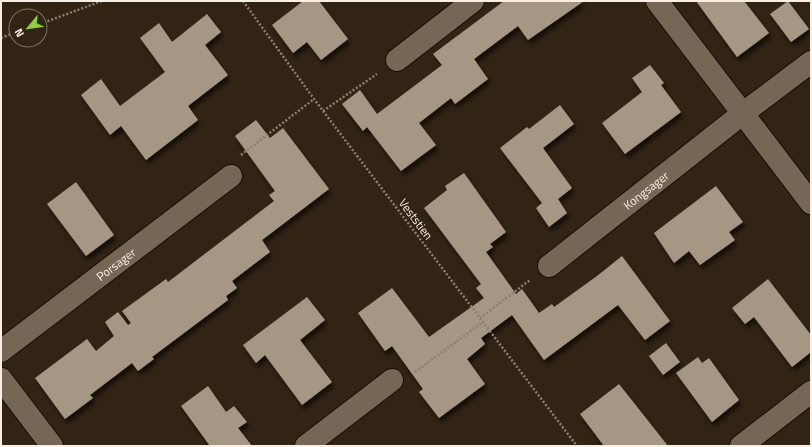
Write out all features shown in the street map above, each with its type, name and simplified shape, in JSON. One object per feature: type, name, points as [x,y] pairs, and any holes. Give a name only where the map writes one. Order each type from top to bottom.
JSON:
[{"type":"street","points":[[397,60],[473,1]]},
{"type":"street","points":[[657,1],[811,203]]},
{"type":"street","name":"Kongsager","points":[[549,266],[742,114],[811,62]]},
{"type":"street","name":"Porsager","points":[[1,351],[231,176]]},
{"type":"street","points":[[1,379],[52,446]]},
{"type":"street","points":[[306,446],[392,380]]},
{"type":"street","points":[[741,446],[811,392]]},
{"type":"path","points":[[48,21],[102,1]]},
{"type":"path","name":"Veststien","points":[[243,1],[314,99],[577,446]]},
{"type":"path","points":[[324,111],[397,60]]},
{"type":"path","points":[[231,176],[230,163],[314,99]]},
{"type":"path","points":[[480,318],[549,266]]},
{"type":"path","points":[[392,380],[398,385],[483,322]]},
{"type":"building","points":[[303,1],[319,1],[348,39],[321,60],[307,42],[293,53],[272,25]]},
{"type":"building","points":[[504,1],[584,1],[528,40],[518,26],[474,59],[488,79],[455,104],[451,98],[419,123],[436,145],[401,171],[367,127],[363,131],[342,104],[360,90],[377,114],[442,65],[433,54]]},
{"type":"building","points":[[696,1],[744,1],[769,33],[737,57]]},
{"type":"building","points":[[788,1],[809,29],[791,42],[770,14]]},
{"type":"building","points":[[207,14],[221,32],[205,45],[228,75],[188,106],[198,120],[146,160],[121,126],[110,135],[81,95],[101,79],[120,106],[165,72],[140,38],[159,23],[172,42]]},
{"type":"building","points":[[650,65],[664,83],[661,85],[681,112],[625,154],[602,123],[642,92],[632,78]]},
{"type":"building","points":[[560,105],[574,124],[543,148],[572,188],[558,199],[567,213],[549,227],[536,208],[542,203],[500,148],[527,127],[529,129]]},
{"type":"building","points":[[256,120],[270,138],[283,128],[329,189],[262,240],[270,252],[232,281],[237,288],[226,296],[228,300],[152,357],[154,359],[138,371],[132,363],[90,395],[93,398],[65,419],[35,378],[87,339],[96,351],[114,336],[105,322],[118,312],[128,325],[131,323],[122,311],[166,279],[168,282],[274,201],[269,195],[275,191],[235,136]]},
{"type":"building","points":[[464,173],[506,232],[490,244],[493,247],[486,252],[516,294],[522,289],[539,313],[552,304],[554,307],[622,256],[670,321],[645,340],[618,305],[544,360],[512,315],[481,338],[485,344],[467,359],[485,384],[439,418],[419,392],[423,389],[392,346],[385,351],[358,313],[392,288],[429,337],[484,298],[476,288],[481,284],[424,208],[447,190],[445,186]]},
{"type":"building","points":[[76,182],[114,235],[86,256],[47,204]]},
{"type":"building","points":[[716,186],[743,222],[729,232],[735,240],[700,265],[689,251],[674,263],[654,233]]},
{"type":"building","points":[[768,279],[811,335],[811,352],[792,367],[754,317],[745,324],[732,308]]},
{"type":"building","points":[[307,297],[325,320],[300,340],[332,382],[302,405],[265,355],[256,363],[243,345]]},
{"type":"building","points":[[666,343],[680,362],[663,375],[649,356]]},
{"type":"building","points":[[698,357],[702,363],[709,358],[739,400],[712,422],[676,373]]},
{"type":"building","points":[[619,384],[668,446],[604,446],[580,414]]},
{"type":"building","points":[[208,386],[226,412],[234,406],[247,422],[238,428],[252,446],[210,446],[181,406]]}]
